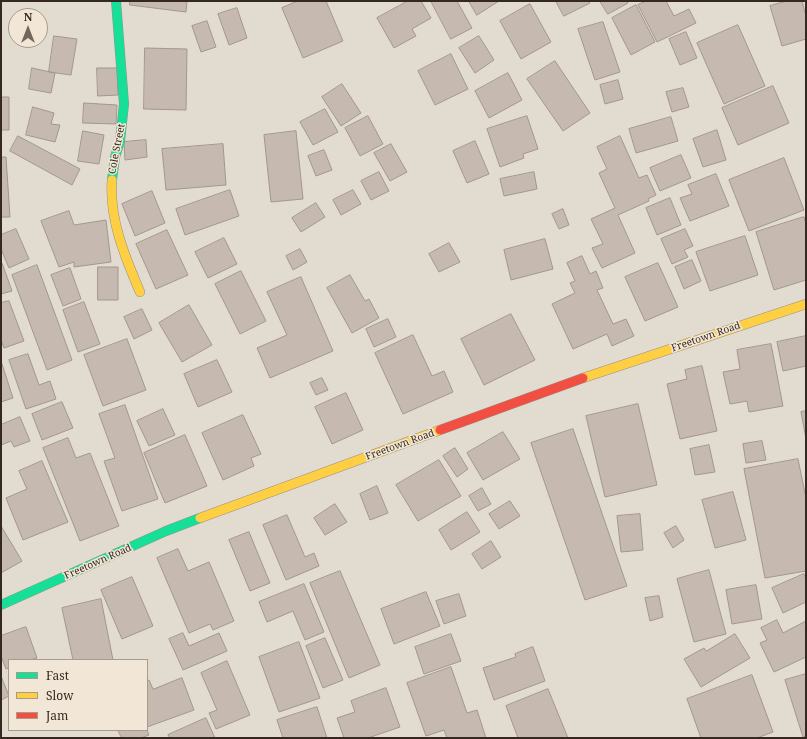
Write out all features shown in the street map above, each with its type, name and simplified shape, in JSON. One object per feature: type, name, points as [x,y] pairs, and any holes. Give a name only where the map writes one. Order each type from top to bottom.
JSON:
[{"type":"street","name":"Cole Street","points":[[116,1],[124,104],[120,141],[112,173],[111,190],[118,232],[127,262],[140,292]]},
{"type":"street","name":"Freetown Road","points":[[1,605],[174,528],[563,385],[806,304]]},
{"type":"building","points":[[130,1],[187,1],[186,12],[130,5]]},
{"type":"building","points":[[298,1],[326,1],[343,41],[303,58],[282,8]]},
{"type":"building","points":[[408,1],[421,1],[431,18],[412,29],[416,36],[394,48],[377,18]]},
{"type":"building","points":[[431,1],[457,1],[472,28],[451,39]]},
{"type":"building","points":[[469,1],[499,1],[477,15]]},
{"type":"building","points":[[556,1],[588,1],[590,3],[564,16]]},
{"type":"building","points":[[600,1],[627,1],[628,3],[608,14]]},
{"type":"building","points":[[646,1],[666,1],[674,16],[689,9],[696,23],[657,42],[638,5]]},
{"type":"building","points":[[787,1],[802,1],[806,16],[806,39],[782,46],[770,6]]},
{"type":"building","points":[[530,4],[551,42],[521,59],[500,21]]},
{"type":"building","points":[[636,5],[655,42],[631,55],[612,18]]},
{"type":"building","points":[[237,8],[247,38],[229,45],[218,14]]},
{"type":"building","points":[[207,21],[216,47],[201,52],[192,26]]},
{"type":"building","points":[[603,22],[620,72],[595,80],[578,29]]},
{"type":"building","points":[[738,25],[765,86],[724,104],[697,43]]},
{"type":"building","points":[[686,32],[697,58],[680,65],[669,39]]},
{"type":"building","points":[[54,36],[77,39],[71,75],[49,72]]},
{"type":"building","points":[[479,36],[494,60],[475,73],[459,48]]},
{"type":"building","points":[[145,48],[187,49],[186,110],[144,109]]},
{"type":"building","points":[[451,54],[468,89],[435,105],[418,71]]},
{"type":"building","points":[[555,61],[590,113],[563,131],[527,79]]},
{"type":"building","points":[[32,68],[55,73],[51,93],[29,89]]},
{"type":"building","points":[[97,68],[117,68],[118,95],[98,96]]},
{"type":"building","points":[[508,73],[522,100],[489,118],[475,91]]},
{"type":"building","points":[[618,80],[623,99],[605,104],[600,85]]},
{"type":"building","points":[[342,84],[361,113],[341,126],[322,97]]},
{"type":"building","points":[[773,86],[789,123],[738,145],[722,108]]},
{"type":"building","points":[[683,88],[689,107],[672,112],[666,92]]},
{"type":"building","points":[[1,97],[9,97],[9,130],[1,130]]},
{"type":"building","points":[[84,103],[117,105],[116,124],[83,123]]},
{"type":"building","points":[[33,107],[54,113],[51,124],[60,125],[55,142],[26,135]]},
{"type":"building","points":[[325,109],[338,132],[313,145],[300,122]]},
{"type":"building","points":[[368,116],[383,144],[360,156],[345,128]]},
{"type":"building","points":[[527,116],[538,149],[523,154],[524,158],[500,167],[487,129]]},
{"type":"building","points":[[671,117],[678,141],[636,153],[629,129]]},
{"type":"building","points":[[717,130],[726,160],[703,167],[693,139]]},
{"type":"building","points":[[83,131],[104,135],[99,164],[78,161]]},
{"type":"building","points":[[296,131],[303,199],[271,202],[264,135]]},
{"type":"building","points":[[18,136],[80,169],[72,185],[10,151]]},
{"type":"building","points":[[620,136],[639,178],[647,175],[656,195],[648,199],[649,201],[618,215],[635,253],[602,268],[592,248],[603,244],[591,219],[615,208],[599,173],[607,169],[597,147]]},
{"type":"building","points":[[146,140],[147,157],[125,160],[124,142]]},
{"type":"building","points":[[475,141],[489,174],[467,183],[453,151]]},
{"type":"building","points":[[223,144],[226,185],[166,190],[162,149]]},
{"type":"building","points":[[391,144],[407,172],[390,181],[374,153]]},
{"type":"building","points":[[324,150],[332,170],[316,176],[308,156]]},
{"type":"building","points":[[681,155],[691,178],[660,191],[650,168]]},
{"type":"building","points":[[1,157],[6,157],[10,217],[1,217]]},
{"type":"building","points":[[784,158],[804,210],[749,231],[729,180]]},
{"type":"building","points":[[379,172],[389,191],[371,200],[361,181]]},
{"type":"building","points":[[534,172],[537,189],[504,196],[500,179]]},
{"type":"building","points":[[716,174],[729,206],[690,221],[680,198],[692,194],[688,185]]},
{"type":"building","points":[[230,190],[239,216],[185,235],[176,209]]},
{"type":"building","points":[[353,190],[361,204],[341,215],[333,200]]},
{"type":"building","points":[[152,191],[165,223],[135,236],[122,204]]},
{"type":"building","points":[[670,198],[681,225],[657,235],[646,208]]},
{"type":"building","points":[[316,203],[325,217],[301,232],[292,218]]},
{"type":"building","points":[[563,209],[569,225],[559,229],[552,214]]},
{"type":"building","points":[[69,211],[74,225],[106,220],[111,262],[74,267],[74,262],[59,267],[41,221]]},
{"type":"building","points":[[804,217],[806,224],[806,280],[774,290],[756,232]]},
{"type":"building","points":[[16,229],[29,259],[9,268],[1,249],[1,235]]},
{"type":"building","points":[[685,229],[693,246],[684,250],[688,257],[672,264],[661,239]]},
{"type":"building","points":[[167,230],[188,275],[156,289],[136,244]]},
{"type":"building","points":[[745,236],[758,275],[710,291],[696,252]]},
{"type":"building","points":[[224,238],[237,264],[208,278],[195,252]]},
{"type":"building","points":[[545,239],[553,269],[511,280],[504,250]]},
{"type":"building","points":[[449,243],[460,262],[439,272],[429,254]]},
{"type":"building","points":[[300,249],[307,262],[293,270],[286,256]]},
{"type":"building","points":[[582,256],[590,274],[596,271],[603,288],[597,290],[613,324],[626,319],[634,336],[612,346],[607,334],[573,349],[552,304],[575,293],[570,283],[575,281],[567,263]]},
{"type":"building","points":[[692,260],[701,281],[684,289],[675,267]]},
{"type":"building","points":[[1,263],[12,291],[1,294]]},
{"type":"building","points":[[658,263],[678,307],[645,321],[625,277]]},
{"type":"building","points":[[37,265],[72,360],[47,370],[12,275]]},
{"type":"building","points":[[98,267],[118,267],[118,300],[98,300]]},
{"type":"building","points":[[70,268],[81,299],[63,306],[51,275]]},
{"type":"building","points":[[241,271],[266,321],[240,334],[215,284]]},
{"type":"building","points":[[350,275],[365,301],[369,299],[379,318],[352,333],[327,288]]},
{"type":"building","points":[[301,277],[333,351],[270,378],[257,348],[287,335],[267,292]]},
{"type":"building","points":[[9,301],[24,341],[4,348],[1,340],[1,303]]},
{"type":"building","points":[[84,302],[100,344],[78,352],[63,310]]},
{"type":"building","points":[[189,305],[212,345],[182,362],[159,323]]},
{"type":"building","points":[[142,309],[152,330],[134,339],[124,317]]},
{"type":"building","points":[[511,314],[535,360],[484,385],[461,339]]},
{"type":"building","points":[[388,319],[396,337],[374,347],[366,329]]},
{"type":"building","points":[[413,335],[432,376],[444,371],[453,392],[403,414],[375,353]]},
{"type":"building","points":[[806,336],[806,366],[783,371],[777,342]]},
{"type":"building","points":[[127,339],[146,390],[103,406],[84,355]]},
{"type":"building","points":[[771,344],[783,406],[749,412],[747,401],[730,404],[723,372],[740,369],[737,350]]},
{"type":"building","points":[[28,354],[39,385],[50,381],[56,399],[26,409],[9,360]]},
{"type":"building","points":[[217,360],[232,392],[198,407],[184,374]]},
{"type":"building","points":[[1,361],[13,398],[1,402]]},
{"type":"building","points":[[702,366],[717,431],[680,439],[667,384],[687,379],[685,370]]},
{"type":"building","points":[[322,378],[328,390],[316,395],[310,383]]},
{"type":"building","points":[[346,393],[363,430],[332,444],[315,407]]},
{"type":"building","points":[[62,402],[73,428],[42,440],[32,414]]},
{"type":"building","points":[[638,404],[657,485],[605,497],[586,416]]},
{"type":"building","points":[[125,405],[158,499],[122,511],[104,461],[115,458],[99,414]]},
{"type":"building","points":[[163,409],[175,435],[149,446],[137,421]]},
{"type":"building","points":[[806,411],[806,439],[801,412]]},
{"type":"building","points":[[243,415],[261,454],[251,458],[254,466],[223,480],[202,433]]},
{"type":"building","points":[[20,417],[30,441],[14,447],[11,441],[1,445],[1,425]]},
{"type":"building","points":[[573,429],[627,586],[585,600],[531,443]]},
{"type":"building","points":[[503,432],[520,459],[483,480],[467,453]]},
{"type":"building","points":[[185,435],[207,486],[165,503],[144,453]]},
{"type":"building","points":[[68,438],[76,458],[90,453],[119,526],[80,541],[43,448]]},
{"type":"building","points":[[762,441],[766,460],[746,463],[743,444]]},
{"type":"building","points":[[709,445],[715,472],[695,475],[690,449]]},
{"type":"building","points":[[455,448],[468,469],[457,477],[443,456]]},
{"type":"building","points":[[798,459],[806,498],[806,571],[765,578],[744,469]]},
{"type":"building","points":[[439,460],[461,496],[418,521],[396,485]]},
{"type":"building","points":[[42,461],[68,522],[23,540],[6,498],[27,489],[19,471]]},
{"type":"building","points":[[377,486],[388,513],[370,520],[360,494]]},
{"type":"building","points":[[482,488],[491,504],[478,511],[469,496]]},
{"type":"building","points":[[733,492],[746,540],[715,548],[702,500]]},
{"type":"building","points":[[510,501],[520,516],[499,529],[489,514]]},
{"type":"building","points":[[335,504],[347,522],[325,535],[314,518]]},
{"type":"building","points":[[467,512],[480,532],[451,550],[439,530]]},
{"type":"building","points":[[640,514],[643,550],[621,552],[617,516]]},
{"type":"building","points":[[287,515],[305,557],[314,553],[319,566],[286,580],[263,525]]},
{"type":"building","points":[[1,526],[22,561],[1,573]]},
{"type":"building","points":[[676,526],[684,540],[673,548],[664,533]]},
{"type":"building","points":[[249,532],[270,583],[250,591],[229,540]]},
{"type":"building","points":[[491,541],[501,557],[482,569],[472,554]]},
{"type":"building","points":[[178,549],[188,571],[209,562],[234,621],[213,630],[210,624],[189,633],[157,558]]},
{"type":"building","points":[[709,570],[726,634],[694,642],[677,579]]},
{"type":"building","points":[[340,571],[380,665],[349,678],[310,583]]},
{"type":"building","points":[[804,574],[806,579],[806,602],[783,613],[772,588]]},
{"type":"building","points":[[132,577],[153,626],[122,639],[101,590]]},
{"type":"building","points":[[304,584],[324,632],[305,640],[293,611],[267,622],[259,602]]},
{"type":"building","points":[[756,585],[762,619],[732,624],[726,590]]},
{"type":"building","points":[[426,592],[440,626],[394,644],[381,609]]},
{"type":"building","points":[[459,594],[466,616],[444,624],[436,601]]},
{"type":"building","points":[[659,596],[663,617],[650,621],[645,598]]},
{"type":"building","points":[[101,599],[113,659],[73,659],[62,608]]},
{"type":"building","points":[[777,620],[783,633],[806,621],[806,657],[774,672],[760,643],[767,640],[761,628]]},
{"type":"building","points":[[26,627],[37,658],[8,659],[8,668],[6,669],[1,656],[1,636]]},
{"type":"building","points":[[183,633],[189,646],[219,633],[227,651],[183,670],[169,639]]},
{"type":"building","points":[[451,634],[461,661],[424,674],[415,647]]},
{"type":"building","points":[[735,634],[750,658],[701,687],[684,659],[704,648],[706,651]]},
{"type":"building","points":[[325,638],[343,680],[323,688],[306,646]]},
{"type":"building","points":[[299,642],[320,698],[279,712],[259,657]]},
{"type":"building","points":[[533,647],[545,681],[494,700],[483,668],[516,657],[515,654]]},
{"type":"building","points":[[227,661],[250,715],[216,729],[209,713],[217,710],[201,673]]},
{"type":"building","points":[[451,667],[467,713],[477,710],[486,738],[447,738],[444,730],[426,736],[407,683]]},
{"type":"building","points":[[806,674],[806,736],[803,737],[785,680]]},
{"type":"building","points":[[752,675],[773,732],[757,738],[701,738],[687,699]]},
{"type":"building","points":[[1,676],[8,696],[1,700]]},
{"type":"building","points":[[182,678],[194,710],[148,727],[148,680],[153,689]]},
{"type":"building","points":[[386,688],[400,727],[368,738],[344,738],[337,718],[355,712],[351,701]]},
{"type":"building","points":[[548,689],[568,738],[518,738],[506,706]]},
{"type":"building","points":[[317,707],[327,738],[283,738],[277,720]]},
{"type":"building","points":[[206,718],[215,738],[170,738],[168,735]]},
{"type":"building","points":[[118,731],[147,731],[149,735],[141,738],[122,738]]},
{"type":"traffic: fast","points":[[112,180],[115,157],[120,141],[124,104],[116,1]]},
{"type":"traffic: fast","points":[[1,605],[166,531],[200,518]]},
{"type":"traffic: slow","points":[[112,180],[113,209],[119,238],[140,292]]},
{"type":"traffic: slow","points":[[583,378],[806,304]]},
{"type":"traffic: slow","points":[[200,518],[440,430]]},
{"type":"traffic: jam","points":[[440,430],[583,378]]}]
